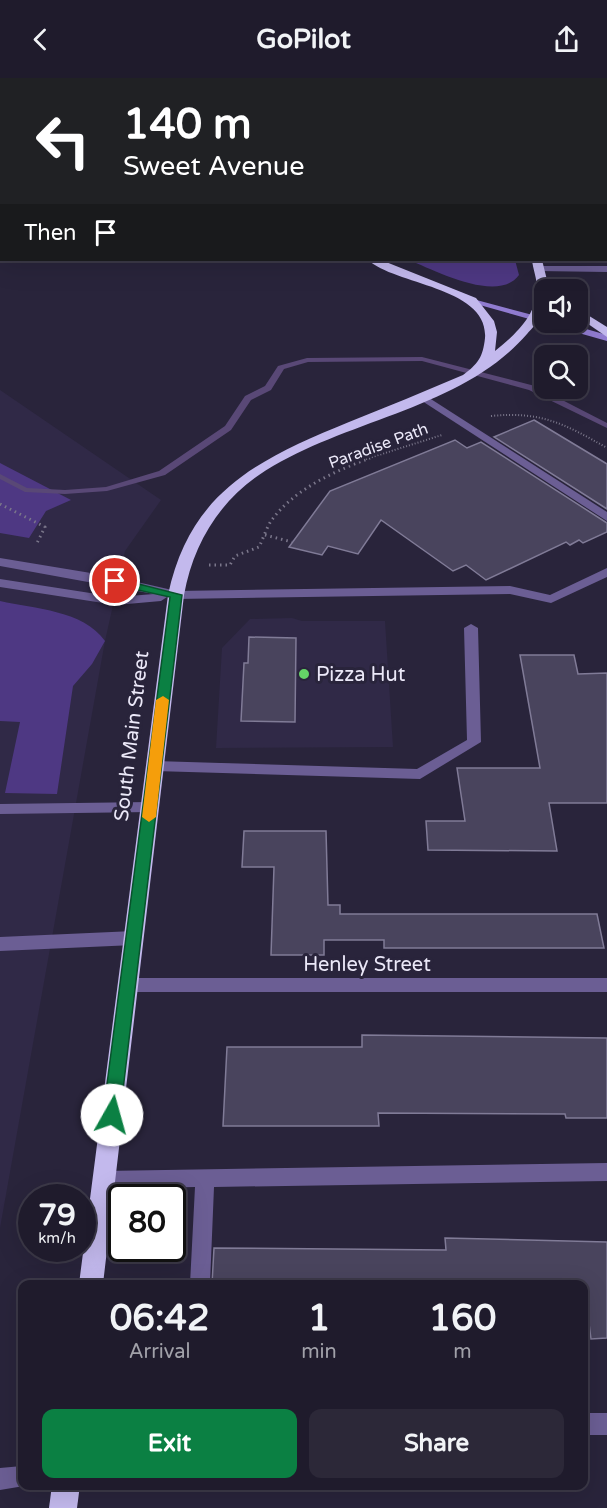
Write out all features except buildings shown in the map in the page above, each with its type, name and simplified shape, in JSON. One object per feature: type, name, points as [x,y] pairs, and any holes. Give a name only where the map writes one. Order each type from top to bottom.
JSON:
[{"type":"highway","points":[[376,261],[472,300],[488,321],[491,332],[489,355],[483,366]]},
{"type":"highway","points":[[538,264],[547,279]]},
{"type":"highway","points":[[538,264],[541,279]]},
{"type":"highway","points":[[588,319],[607,333]]},
{"type":"highway","name":"South Main Street","points":[[92,1280],[176,595],[182,565],[195,536],[224,498],[253,473],[290,451],[467,378],[534,325]]},
{"type":"highway","points":[[63,1508],[65,1490]]},
{"type":"main road","points":[[472,300],[534,318]]},
{"type":"main road","points":[[588,333],[607,338]]},
{"type":"street","points":[[538,264],[607,269]]},
{"type":"street","points":[[423,397],[607,517]]},
{"type":"street","points":[[0,562],[115,581],[176,595]]},
{"type":"street","points":[[0,583],[116,601],[176,595],[510,590],[551,599],[607,572]]},
{"type":"street","points":[[155,766],[420,774],[474,742],[471,628]]},
{"type":"street","points":[[0,809],[150,807]]},
{"type":"street","points":[[0,944],[134,938]]},
{"type":"street","name":"Henley Street","points":[[128,985],[607,985]]},
{"type":"street","points":[[104,1180],[607,1172]]},
{"type":"street","points":[[200,1280],[205,1178]]},
{"type":"street","points":[[588,1424],[607,1424]]},
{"type":"street","points":[[0,1479],[18,1477]]},
{"type":"path","name":"Paradise Path","points":[[182,565],[230,565],[235,556],[260,547],[273,520],[300,493],[334,471],[491,417],[532,412],[550,416],[607,448]]},
{"type":"path","points":[[0,504],[45,527],[36,545]]},
{"type":"path","points":[[265,536],[292,542]]},
{"type":"shaded area","points":[[411,261],[515,261],[519,275],[509,283],[496,286],[482,286],[449,277]]},
{"type":"shaded area","points":[[0,390],[161,500],[125,551],[105,641],[0,1228]]},
{"type":"shaded area","points":[[0,463],[71,500],[46,511],[29,538],[0,533]]},
{"type":"shaded area","points":[[0,601],[71,617],[96,631],[105,641],[92,664],[73,686],[57,794],[5,793],[20,722],[0,721]]},
{"type":"shaded area","points":[[292,618],[302,621],[385,621],[393,747],[216,748],[222,648],[250,619]]},
{"type":"waterway","points":[[0,476],[25,490],[65,492],[107,489],[162,473],[228,428],[248,398],[268,388],[281,368],[307,360],[422,359],[532,388],[607,426]]},
{"type":"slow traffic","points":[[149,817],[163,700]]},
{"type":"place","name":"Pizza Hut","points":[[304,674]]},
{"type":"route","points":[[112,1115],[176,595],[115,581]]}]
